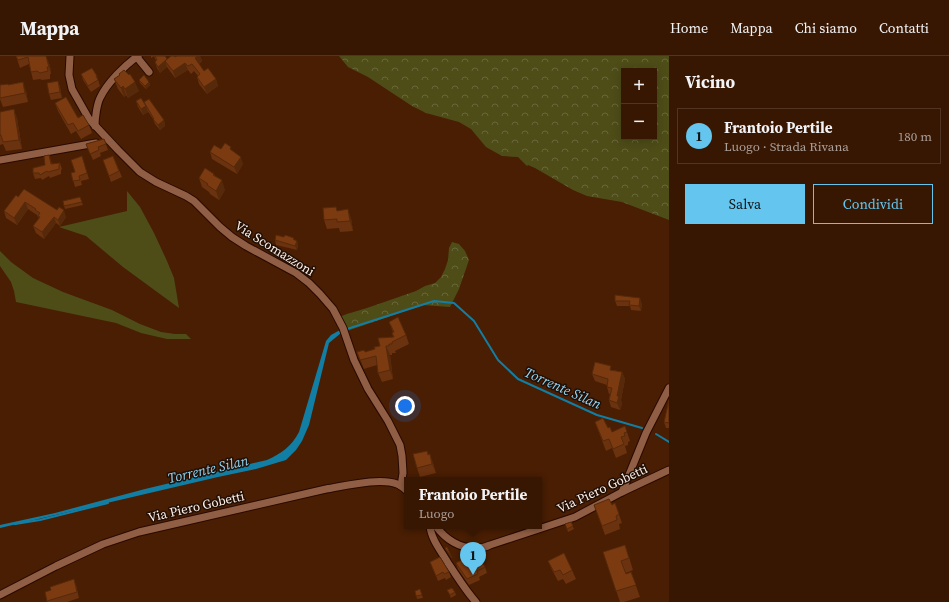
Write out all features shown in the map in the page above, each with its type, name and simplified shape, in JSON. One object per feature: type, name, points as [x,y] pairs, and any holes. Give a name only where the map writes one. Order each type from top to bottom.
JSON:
[{"type":"street","name":"Via Scomazzoni","points":[[70,56],[69,75],[72,89],[89,119],[140,172],[156,182],[194,201],[232,237],[296,273],[309,283],[333,309],[343,328],[361,375],[400,445],[404,473],[401,486]]},
{"type":"street","points":[[95,126],[99,99],[120,71],[137,56],[149,72]]},
{"type":"street","points":[[0,160],[99,142],[107,138]]},
{"type":"street","points":[[622,492],[646,433],[669,388]]},
{"type":"street","name":"Via Piero Gobetti","points":[[542,528],[575,516],[669,470]]},
{"type":"street","name":"Via Piero Gobetti","points":[[0,595],[103,544],[139,532],[326,489],[386,481],[396,483],[404,488]]},
{"type":"street","points":[[430,529],[439,548],[459,581],[476,602]]},
{"type":"street","name":"Via Piero Gobetti","points":[[439,529],[447,538],[460,546],[469,548],[490,546],[538,529]]},
{"type":"green space","points":[[339,56],[669,56],[669,220],[622,202],[587,196],[573,190],[535,168],[528,165],[527,166],[518,157],[502,156],[486,147],[471,129],[459,122],[426,113],[412,106],[368,77],[348,67]]},
{"type":"green space","points":[[127,191],[140,207],[167,261],[174,278],[179,308],[123,267],[86,236],[59,227],[127,211]]},
{"type":"green space","points":[[452,242],[459,244],[465,251],[469,260],[459,289],[450,307],[423,305],[344,332],[339,317],[435,283],[441,277],[445,269],[448,260],[449,248]]},
{"type":"green space","points":[[0,251],[11,262],[33,278],[63,292],[112,310],[140,324],[161,332],[186,334],[191,339],[167,339],[141,333],[116,323],[16,302],[11,282],[0,266]]},
{"type":"water","points":[[340,330],[341,333],[329,343],[309,425],[302,441],[296,450],[286,460],[256,469],[0,528],[0,525],[55,513],[145,489],[267,460],[277,455],[289,446],[299,432],[326,341],[331,335]]},
{"type":"building","points":[[16,56],[46,56],[49,67],[47,67],[48,71],[40,73],[37,71],[31,72],[28,57],[18,60]]},
{"type":"building","points":[[155,56],[165,56],[167,59],[158,67],[155,62],[157,60]]},
{"type":"building","points":[[171,56],[197,56],[195,58],[204,71],[208,68],[216,79],[204,87],[197,77],[200,74],[192,64],[188,66],[185,63],[173,71],[165,61]]},
{"type":"building","points":[[92,68],[98,80],[88,86],[81,74]]},
{"type":"building","points":[[124,70],[129,75],[130,74],[135,82],[125,89],[123,86],[121,88],[114,79]]},
{"type":"building","points":[[144,75],[149,82],[145,86],[139,80]]},
{"type":"building","points":[[58,81],[60,92],[49,94],[47,83]]},
{"type":"building","points":[[23,82],[25,93],[0,98],[0,85]]},
{"type":"building","points":[[66,97],[78,118],[83,115],[89,125],[78,131],[73,123],[68,125],[55,103]]},
{"type":"building","points":[[141,98],[146,106],[141,109],[136,101]]},
{"type":"building","points":[[149,99],[164,120],[158,125],[144,102]]},
{"type":"building","points":[[14,109],[19,140],[3,142],[0,135],[0,112]]},
{"type":"building","points":[[104,139],[106,144],[98,147],[99,150],[90,154],[86,144]]},
{"type":"building","points":[[225,143],[231,147],[230,149],[241,157],[234,167],[210,152],[214,145],[221,149]]},
{"type":"building","points":[[49,155],[51,164],[60,163],[59,169],[47,171],[40,175],[39,173],[33,173],[33,168],[45,165],[44,156]]},
{"type":"building","points":[[82,156],[87,173],[79,176],[80,180],[73,181],[71,173],[75,172],[71,160]]},
{"type":"building","points":[[113,156],[119,171],[109,176],[103,160]]},
{"type":"building","points":[[205,168],[222,180],[216,191],[199,178]]},
{"type":"building","points":[[24,189],[57,210],[59,207],[64,210],[58,220],[54,217],[42,232],[33,226],[40,217],[38,216],[40,213],[25,202],[14,218],[4,211],[16,195],[18,197]]},
{"type":"building","points":[[80,197],[82,202],[64,206],[63,201]]},
{"type":"building","points":[[336,207],[337,211],[348,209],[350,221],[337,222],[337,219],[324,220],[323,208]]},
{"type":"building","points":[[276,235],[284,237],[285,235],[294,238],[293,239],[297,241],[295,246],[275,240]]},
{"type":"building","points":[[615,295],[640,298],[639,306],[629,305],[630,301],[615,301]]},
{"type":"building","points":[[398,317],[406,335],[392,342],[389,346],[386,346],[390,370],[378,373],[376,356],[360,360],[357,352],[364,350],[365,352],[375,349],[374,347],[380,346],[378,338],[394,337],[392,333],[394,332],[389,322]]},
{"type":"building","points":[[595,362],[611,366],[610,370],[622,372],[617,403],[609,400],[612,388],[607,387],[608,379],[592,374]]},
{"type":"building","points":[[669,400],[669,423],[664,422]]},
{"type":"building","points":[[603,418],[608,428],[610,427],[612,432],[625,426],[627,432],[624,433],[625,436],[621,437],[624,444],[613,449],[609,439],[603,441],[595,422]]},
{"type":"building","points":[[427,451],[428,455],[430,454],[432,464],[417,468],[413,454]]},
{"type":"building","points":[[609,499],[612,505],[615,503],[619,514],[616,516],[617,520],[602,526],[594,505]]},
{"type":"building","points":[[571,522],[573,526],[567,529],[565,524]]},
{"type":"building","points":[[625,545],[629,558],[621,561],[626,574],[631,572],[636,585],[616,591],[603,552]]},
{"type":"building","points":[[447,547],[452,558],[445,548]]},
{"type":"building","points":[[564,553],[572,570],[563,575],[560,570],[554,572],[548,561]]},
{"type":"building","points":[[479,556],[485,567],[477,571],[478,574],[467,579],[456,563],[463,559],[465,563]]},
{"type":"building","points":[[440,557],[449,572],[444,574],[443,572],[436,576],[430,562]]},
{"type":"building","points":[[74,579],[77,592],[47,601],[45,592],[51,590],[50,587]]},
{"type":"building","points":[[452,588],[455,592],[450,595],[447,590]]},
{"type":"building","points":[[420,589],[422,595],[416,596],[415,591]]},
{"type":"waterway","name":"Torrente Silan","points":[[347,329],[434,301],[454,303],[474,321],[498,360],[518,379],[597,415],[642,428]]},
{"type":"waterway","name":"Torrente Silan","points":[[656,434],[669,442]]},
{"type":"waterway","name":"Torrente Silan","points":[[15,524],[40,520],[108,503]]},
{"type":"place","name":"Frantoio Pertile","points":[[473,575]]}]
